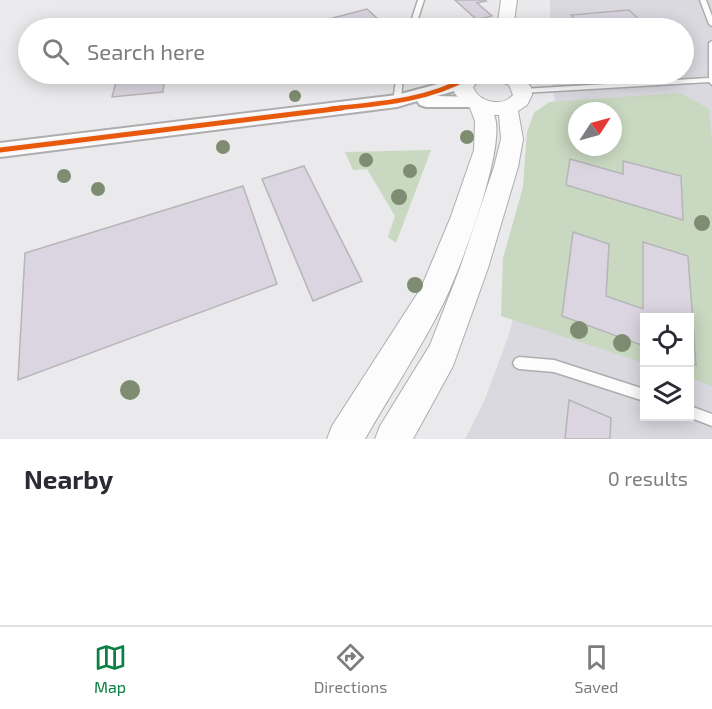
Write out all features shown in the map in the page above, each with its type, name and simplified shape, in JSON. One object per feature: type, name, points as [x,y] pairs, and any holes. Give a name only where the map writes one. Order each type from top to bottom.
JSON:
[{"type":"main road","points":[[506,18],[509,0]]},
{"type":"main road","points":[[463,84],[468,97],[478,105],[498,110],[517,89]]},
{"type":"main road","points":[[393,439],[442,355],[474,268],[506,167],[512,139],[512,120],[517,89]]},
{"type":"main road","points":[[345,439],[431,298],[442,271],[485,150],[486,121],[478,105]]},
{"type":"street","points":[[0,150],[397,101],[457,84]]},
{"type":"street","points":[[397,101],[478,105]]},
{"type":"lane","points":[[415,18],[421,0]]},
{"type":"lane","points":[[703,0],[712,24]]},
{"type":"lane","points":[[694,83],[711,82],[712,44]]},
{"type":"lane","points":[[397,101],[399,84]]},
{"type":"lane","points":[[517,89],[656,84]]},
{"type":"lane","points":[[519,363],[554,366],[640,393]]},
{"type":"lane","points":[[694,413],[712,420]]},
{"type":"shaded area","points":[[550,0],[712,0],[712,439],[465,439],[485,399],[508,337],[523,282],[556,115],[553,84],[694,84],[694,18],[550,18]]},
{"type":"green space","points":[[681,93],[709,109],[712,141],[712,386],[694,379],[694,313],[640,313],[640,362],[501,316],[503,258],[523,187],[527,132],[534,113],[549,102]]},
{"type":"green space","points":[[431,150],[396,243],[388,237],[395,216],[367,169],[353,170],[345,152]]},
{"type":"building","points":[[455,0],[486,1],[477,3],[492,16],[475,18]]},
{"type":"building","points":[[367,9],[377,18],[333,18]]},
{"type":"building","points":[[629,10],[637,18],[574,18],[571,15]]},
{"type":"building","points":[[115,84],[164,84],[163,92],[112,97]]},
{"type":"building","points":[[570,159],[623,174],[623,161],[681,176],[683,220],[566,185]]},
{"type":"building","points":[[304,166],[362,281],[313,301],[262,179]]},
{"type":"building","points":[[243,186],[277,284],[18,380],[25,253]]},
{"type":"building","points":[[573,232],[609,244],[606,296],[643,309],[643,242],[688,256],[692,313],[640,313],[640,345],[562,316]]},
{"type":"building","points":[[694,338],[696,365],[694,364]]},
{"type":"building","points":[[569,400],[611,418],[610,439],[565,439]]},
{"type":"cycle path","points":[[0,150],[397,101],[457,84]]}]
